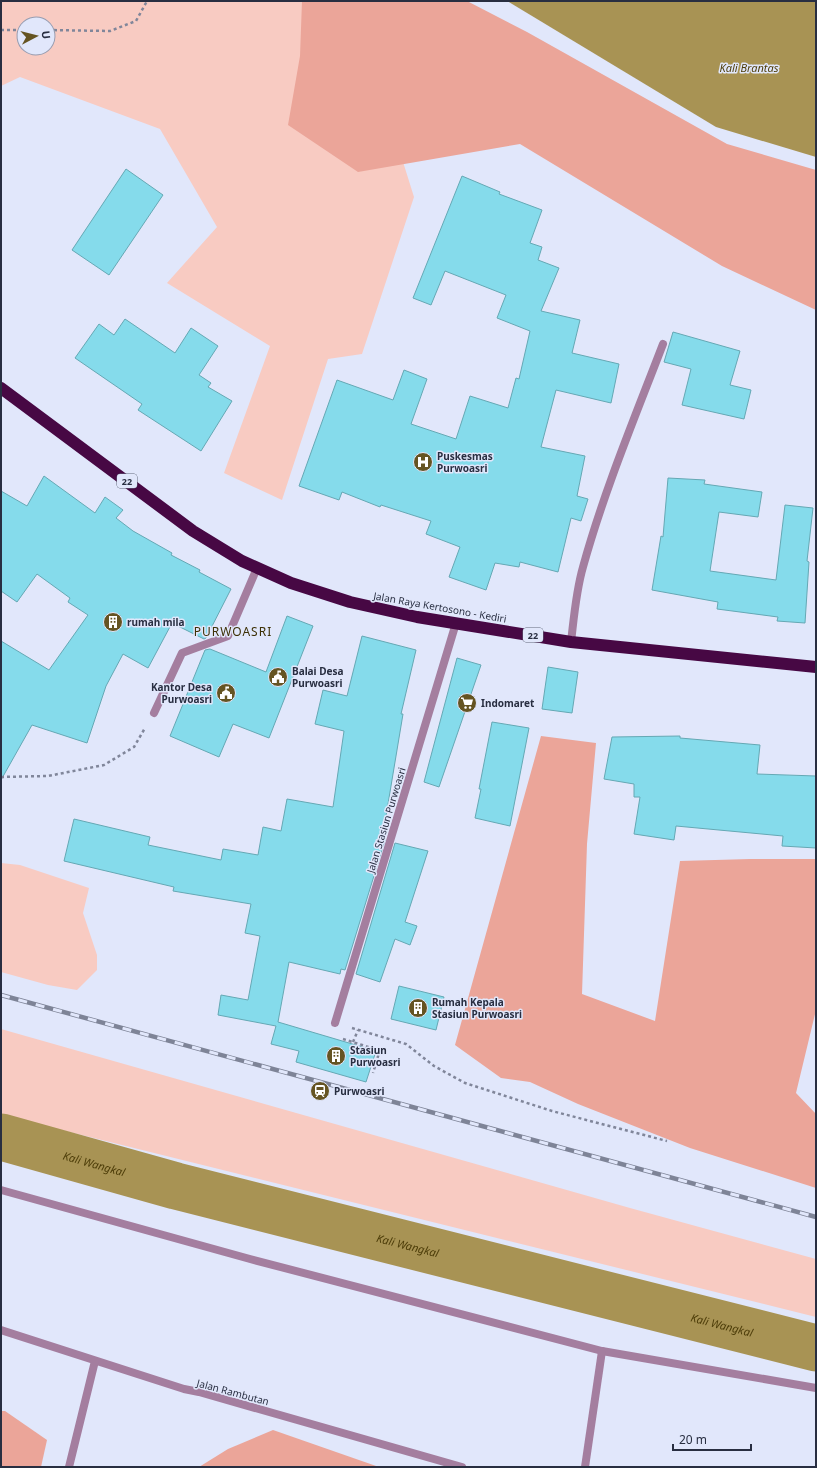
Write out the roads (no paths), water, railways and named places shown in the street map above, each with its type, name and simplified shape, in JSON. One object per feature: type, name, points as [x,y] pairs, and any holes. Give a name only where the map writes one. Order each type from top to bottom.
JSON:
[{"type":"highway","name":"Jalan Raya Kertosono - Kediri","points":[[1,388],[193,531],[242,561],[291,583],[350,602],[417,617],[571,642],[816,667]]},
{"type":"street","points":[[571,642],[575,609],[583,568],[614,471],[663,344]]},
{"type":"street","points":[[154,713],[182,653],[228,636],[257,568]]},
{"type":"street","name":"Jalan Stasiun Purwoasri","points":[[335,1022],[456,623]]},
{"type":"street","points":[[1,1190],[250,1259],[602,1351],[816,1388]]},
{"type":"street","name":"Jalan Rambutan","points":[[1,1330],[184,1389],[462,1467]]},
{"type":"street","points":[[585,1467],[602,1351]]},
{"type":"street","points":[[69,1467],[95,1361]]},
{"type":"water","name":"Kali Brantas","points":[[507,1],[816,1],[816,157],[716,127]]},
{"type":"waterway","name":"Kali Wangkal","points":[[1,1137],[176,1186],[816,1348]]},
{"type":"railway","points":[[1,995],[816,1217]]},
{"type":"place","name":"Puskesmas Purwoasri","points":[[423,462]]},
{"type":"place","name":"rumah mila","points":[[113,622]]},
{"type":"place","name":"Balai Desa Purwoasri","points":[[278,677]]},
{"type":"place","name":"Kantor Desa Purwoasri","points":[[226,693]]},
{"type":"place","name":"Indomaret","points":[[467,703]]},
{"type":"place","name":"Rumah Kepala Stasiun Purwoasri","points":[[418,1008]]},
{"type":"place","name":"Stasiun Purwoasri","points":[[336,1056]]},
{"type":"place","name":"Purwoasri","points":[[320,1091]]},
{"type":"district","name":"PURWOASRI","points":[[233,631]]}]
